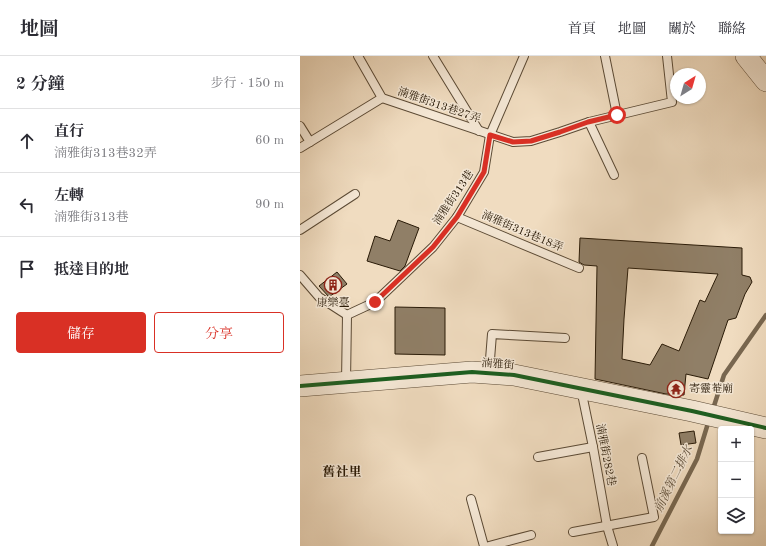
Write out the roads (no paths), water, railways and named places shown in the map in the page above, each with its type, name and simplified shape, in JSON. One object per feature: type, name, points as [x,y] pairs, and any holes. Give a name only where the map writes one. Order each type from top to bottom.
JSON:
[{"type":"street","points":[[746,56],[766,81]]},
{"type":"street","name":"湳雅街","points":[[300,386],[472,372],[514,375],[692,411],[766,428]]},
{"type":"lane","name":"湳雅街313巷27弄","points":[[358,56],[382,98],[513,142],[531,141],[588,122],[672,102],[667,56]]},
{"type":"lane","points":[[433,56],[479,131]]},
{"type":"lane","name":"湳雅街313巷","points":[[347,315],[375,302],[433,247],[457,217],[484,172],[490,135],[524,56]]},
{"type":"lane","points":[[605,56],[617,115]]},
{"type":"lane","points":[[300,148],[382,98]]},
{"type":"lane","points":[[588,122],[614,175]]},
{"type":"lane","points":[[300,126],[310,142]]},
{"type":"lane","points":[[300,230],[355,194]]},
{"type":"lane","name":"湳雅街313巷18弄","points":[[457,217],[579,268]]},
{"type":"lane","points":[[300,275],[319,297],[347,315],[346,383]]},
{"type":"lane","points":[[489,373],[492,334],[565,338]]},
{"type":"lane","name":"湳雅街282巷","points":[[580,388],[593,447],[607,526],[613,546]]},
{"type":"lane","points":[[538,457],[593,447]]},
{"type":"lane","points":[[573,532],[654,517],[642,458]]},
{"type":"lane","points":[[470,498],[484,546]]},
{"type":"lane","points":[[489,546],[531,535]]},
{"type":"waterway","name":"前溪第二排水","points":[[713,409],[724,375],[766,315]]},
{"type":"waterway","name":"前溪第二排水","points":[[652,546],[697,459],[709,420]]},
{"type":"place","name":"康樂臺","points":[[333,285]]},
{"type":"place","name":"寄靈菴廟","points":[[676,389]]},
{"type":"district","name":"舊社里","points":[[342,472]]}]
